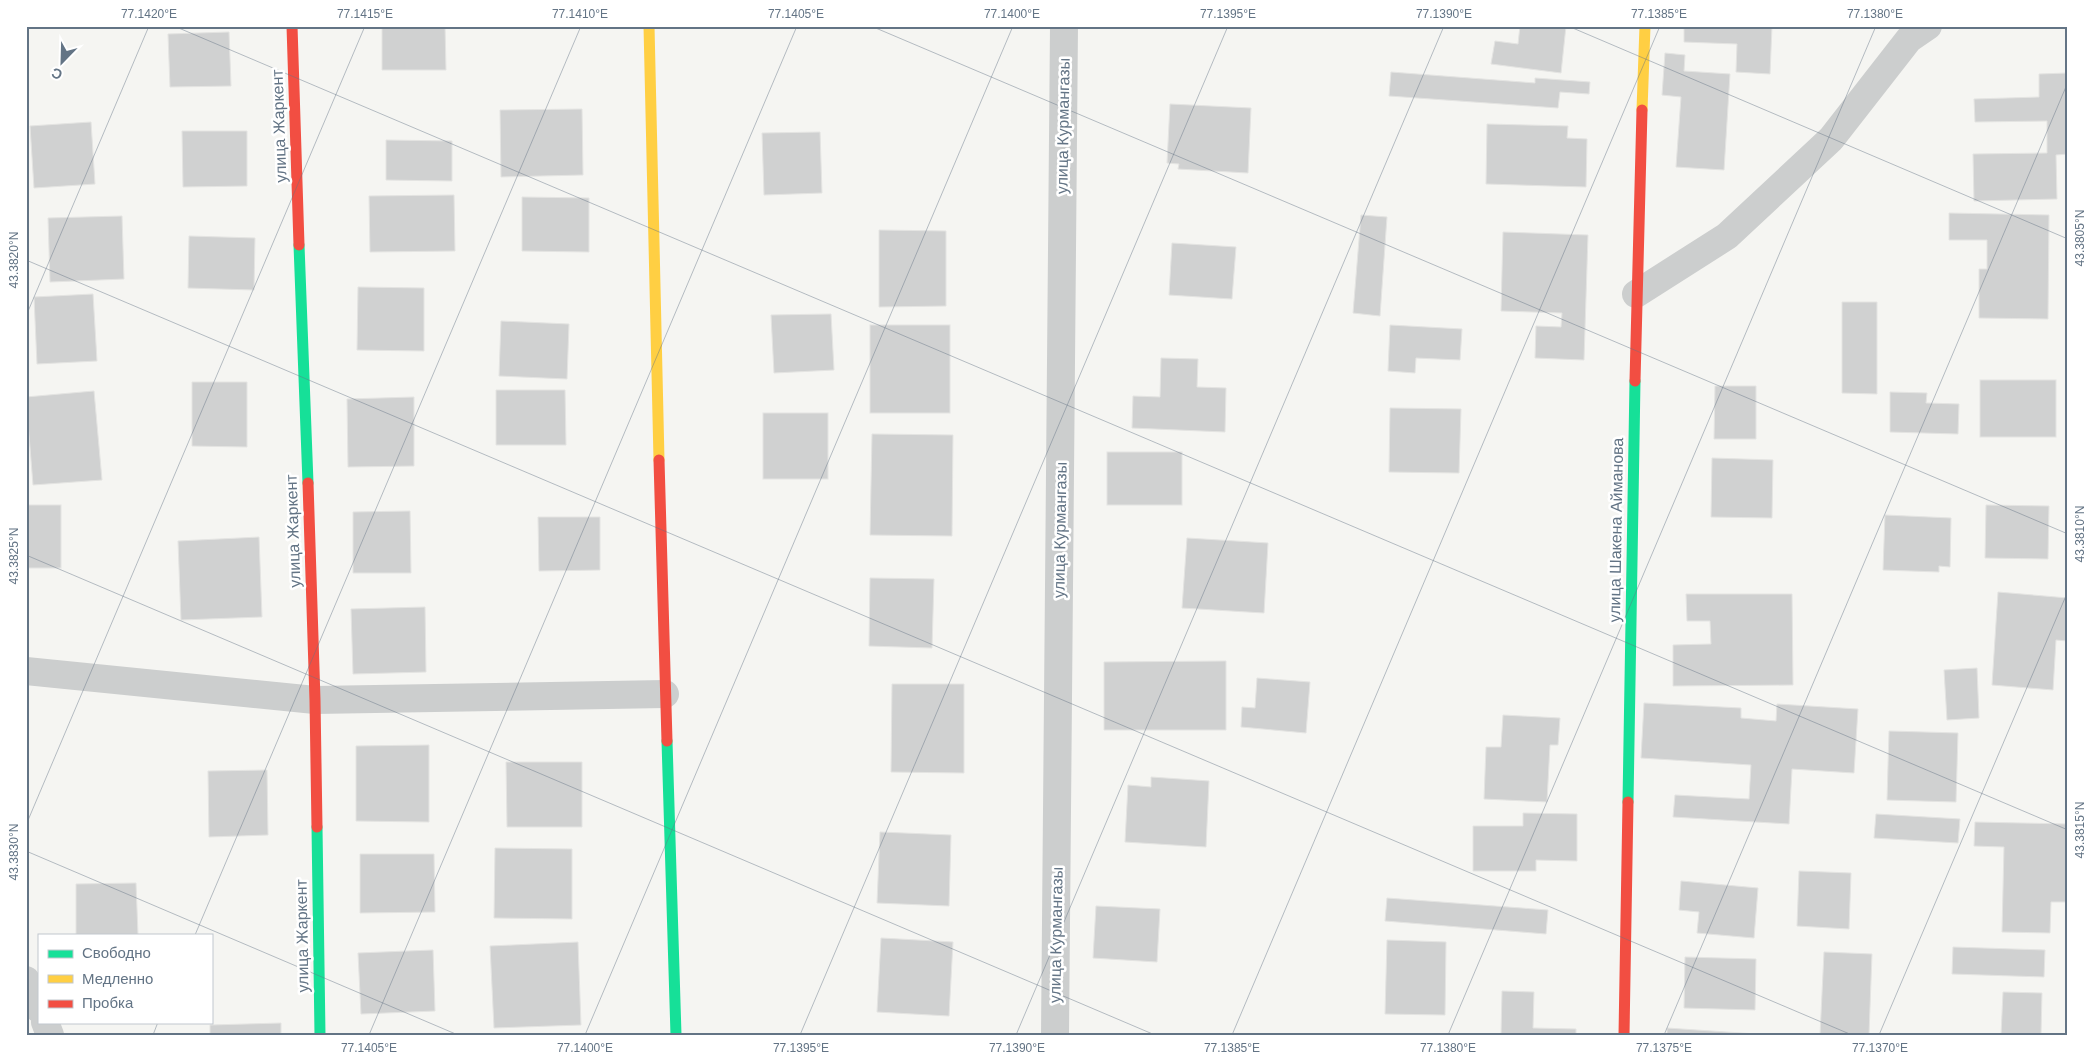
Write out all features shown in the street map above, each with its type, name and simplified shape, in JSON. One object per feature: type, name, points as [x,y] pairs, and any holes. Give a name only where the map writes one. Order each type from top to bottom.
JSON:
[{"type":"street","name":"улица Жаркент","points":[[292,26],[314,700],[320,1035]]},
{"type":"street","points":[[649,26],[665,694],[676,1035]]},
{"type":"street","name":"улица Курмангазы","points":[[1055,1035],[1064,26]]},
{"type":"street","name":"улица Шакена Айманова","points":[[1624,1035],[1636,294],[1645,26]]},
{"type":"street","points":[[1636,294],[1727,236],[1831,138],[1909,39],[1928,26]]},
{"type":"street","points":[[26,672],[314,700],[665,694]]},
{"type":"street","points":[[26,980],[38,1007]]},
{"type":"building","points":[[382,26],[445,26],[446,70],[382,70]]},
{"type":"building","points":[[1520,26],[1566,26],[1561,73],[1491,64],[1495,41],[1518,44]]},
{"type":"building","points":[[1684,26],[1772,26],[1770,74],[1736,72],[1737,44],[1684,42]]},
{"type":"building","points":[[229,32],[231,86],[170,87],[168,34]]},
{"type":"building","points":[[1665,53],[1685,55],[1684,71],[1730,74],[1724,170],[1676,167],[1681,97],[1662,95]]},
{"type":"building","points":[[1391,72],[1535,83],[1535,78],[1590,82],[1589,94],[1560,92],[1558,108],[1389,96]]},
{"type":"building","points":[[2068,73],[2068,154],[2056,155],[2057,199],[1974,201],[1973,154],[2047,153],[2047,121],[1975,122],[1974,99],[2039,97],[2039,74]]},
{"type":"building","points":[[1170,104],[1251,108],[1248,173],[1178,169],[1179,164],[1167,163]]},
{"type":"building","points":[[582,109],[583,175],[501,177],[500,110]]},
{"type":"building","points":[[91,122],[95,184],[34,188],[30,126]]},
{"type":"building","points":[[1487,124],[1568,126],[1567,138],[1587,139],[1586,187],[1486,184]]},
{"type":"building","points":[[182,131],[247,131],[247,186],[183,187]]},
{"type":"building","points":[[820,132],[822,193],[764,195],[762,133]]},
{"type":"building","points":[[386,140],[452,141],[452,181],[386,180]]},
{"type":"building","points":[[454,195],[455,251],[370,252],[369,196]]},
{"type":"building","points":[[522,197],[589,198],[589,252],[522,251]]},
{"type":"building","points":[[1949,213],[2049,215],[2048,319],[1979,318],[1979,269],[1987,269],[1987,240],[1949,240]]},
{"type":"building","points":[[1361,215],[1387,217],[1380,316],[1353,313]]},
{"type":"building","points":[[122,216],[124,279],[50,282],[48,218]]},
{"type":"building","points":[[879,230],[946,231],[946,306],[879,307]]},
{"type":"building","points":[[1503,232],[1588,235],[1584,360],[1535,358],[1536,326],[1561,327],[1562,313],[1501,311]]},
{"type":"building","points":[[189,236],[255,238],[254,290],[188,288]]},
{"type":"building","points":[[1172,243],[1236,247],[1232,299],[1169,295]]},
{"type":"building","points":[[358,287],[424,288],[424,351],[357,350]]},
{"type":"building","points":[[93,294],[97,361],[37,364],[34,297]]},
{"type":"building","points":[[1842,302],[1877,302],[1877,394],[1842,393]]},
{"type":"building","points":[[831,314],[834,370],[774,373],[771,315]]},
{"type":"building","points":[[501,321],[569,324],[567,379],[499,376]]},
{"type":"building","points":[[870,325],[950,325],[950,413],[870,413]]},
{"type":"building","points":[[1390,325],[1462,329],[1460,360],[1416,358],[1415,373],[1388,371]]},
{"type":"building","points":[[1161,358],[1198,359],[1197,387],[1226,388],[1225,432],[1132,428],[1133,396],[1160,397]]},
{"type":"building","points":[[1980,380],[2056,380],[2056,437],[1980,437]]},
{"type":"building","points":[[192,382],[247,382],[247,447],[192,446]]},
{"type":"building","points":[[1715,386],[1756,386],[1756,439],[1714,439]]},
{"type":"building","points":[[496,390],[565,390],[566,445],[496,445]]},
{"type":"building","points":[[94,391],[102,480],[33,485],[26,397]]},
{"type":"building","points":[[1890,392],[1927,393],[1926,403],[1959,404],[1958,434],[1890,432]]},
{"type":"building","points":[[414,397],[414,466],[348,467],[347,399]]},
{"type":"building","points":[[1390,408],[1461,409],[1459,473],[1389,472]]},
{"type":"building","points":[[763,413],[828,413],[828,479],[763,479]]},
{"type":"building","points":[[872,434],[953,435],[952,536],[870,535]]},
{"type":"building","points":[[1107,452],[1182,452],[1182,505],[1107,505]]},
{"type":"building","points":[[1712,458],[1773,460],[1772,518],[1711,517]]},
{"type":"building","points":[[26,505],[61,505],[61,568],[26,568]]},
{"type":"building","points":[[1986,505],[2049,506],[2048,559],[1985,558]]},
{"type":"building","points":[[410,511],[411,573],[353,573],[353,512]]},
{"type":"building","points":[[1885,515],[1951,518],[1950,567],[1939,566],[1939,572],[1883,570]]},
{"type":"building","points":[[538,517],[600,517],[600,570],[539,571]]},
{"type":"building","points":[[259,537],[262,617],[181,620],[178,541]]},
{"type":"building","points":[[1187,538],[1268,543],[1264,613],[1182,608]]},
{"type":"building","points":[[870,578],[934,579],[932,648],[869,646]]},
{"type":"building","points":[[1998,592],[2068,598],[2068,641],[2056,640],[2053,690],[1992,685]]},
{"type":"building","points":[[1686,594],[1792,594],[1793,685],[1673,686],[1673,645],[1711,644],[1710,621],[1687,621]]},
{"type":"building","points":[[425,607],[426,672],[353,674],[351,609]]},
{"type":"building","points":[[1226,661],[1226,730],[1104,730],[1104,662]]},
{"type":"building","points":[[1977,668],[1979,718],[1947,720],[1944,670]]},
{"type":"building","points":[[1257,678],[1310,682],[1306,733],[1241,727],[1242,707],[1255,708]]},
{"type":"building","points":[[892,684],[964,684],[964,773],[891,772]]},
{"type":"building","points":[[1644,703],[1741,708],[1741,718],[1776,721],[1777,704],[1858,709],[1854,773],[1792,769],[1789,824],[1673,817],[1675,795],[1749,799],[1751,765],[1641,758]]},
{"type":"building","points":[[1503,715],[1560,718],[1558,745],[1550,745],[1547,802],[1484,799],[1486,747],[1501,747]]},
{"type":"building","points":[[1889,731],[1958,733],[1956,802],[1887,800]]},
{"type":"building","points":[[429,745],[429,822],[356,821],[356,746]]},
{"type":"building","points":[[506,762],[582,762],[582,827],[507,827]]},
{"type":"building","points":[[267,770],[268,835],[209,837],[208,771]]},
{"type":"building","points":[[1151,777],[1209,781],[1206,847],[1125,842],[1128,785],[1151,787]]},
{"type":"building","points":[[1523,813],[1577,814],[1577,861],[1536,860],[1536,871],[1473,871],[1473,826],[1523,826]]},
{"type":"building","points":[[1876,814],[1960,819],[1958,843],[1874,838]]},
{"type":"building","points":[[1975,822],[2068,824],[2068,902],[2051,902],[2050,933],[2002,932],[2004,847],[1974,846]]},
{"type":"building","points":[[880,832],[951,835],[949,906],[877,903]]},
{"type":"building","points":[[495,848],[572,849],[572,919],[494,918]]},
{"type":"building","points":[[360,854],[434,854],[435,912],[360,913]]},
{"type":"building","points":[[1799,871],[1851,873],[1849,929],[1797,926]]},
{"type":"building","points":[[1681,881],[1758,888],[1754,938],[1697,933],[1699,912],[1679,910]]},
{"type":"building","points":[[136,883],[138,934],[76,934],[76,884]]},
{"type":"building","points":[[1387,898],[1548,910],[1546,934],[1385,921]]},
{"type":"building","points":[[1096,906],[1160,909],[1157,962],[1093,958]]},
{"type":"building","points":[[881,938],[953,942],[949,1016],[877,1012]]},
{"type":"building","points":[[1387,940],[1446,942],[1445,1015],[1385,1014]]},
{"type":"building","points":[[578,942],[581,1025],[494,1028],[490,946]]},
{"type":"building","points":[[1953,947],[2045,950],[2044,977],[1952,974]]},
{"type":"building","points":[[433,950],[435,1011],[361,1014],[358,953]]},
{"type":"building","points":[[1824,952],[1872,954],[1869,1035],[1820,1035]]},
{"type":"building","points":[[1685,957],[1756,959],[1755,1010],[1684,1008]]},
{"type":"building","points":[[1502,991],[1534,992],[1533,1028],[1576,1029],[1576,1035],[1501,1035]]},
{"type":"building","points":[[2003,992],[2042,993],[2041,1035],[2001,1035]]},
{"type":"building","points":[[281,1023],[281,1035],[210,1035],[210,1025]]},
{"type":"building","points":[[1667,1028],[1756,1034],[1756,1035],[1667,1035]]},
{"type":"traffic: fast","points":[[299,245],[308,483]]},
{"type":"traffic: fast","points":[[1628,802],[1635,381]]},
{"type":"traffic: fast","points":[[667,741],[676,1035]]},
{"type":"traffic: fast","points":[[317,827],[320,1035]]},
{"type":"traffic: slow","points":[[649,26],[659,460]]},
{"type":"traffic: slow","points":[[1642,110],[1645,26]]},
{"type":"traffic: jam","points":[[292,26],[299,245]]},
{"type":"traffic: jam","points":[[1635,381],[1642,110]]},
{"type":"traffic: jam","points":[[659,460],[667,741]]},
{"type":"traffic: jam","points":[[308,483],[317,827]]},
{"type":"traffic: jam","points":[[1624,1035],[1628,802]]}]
